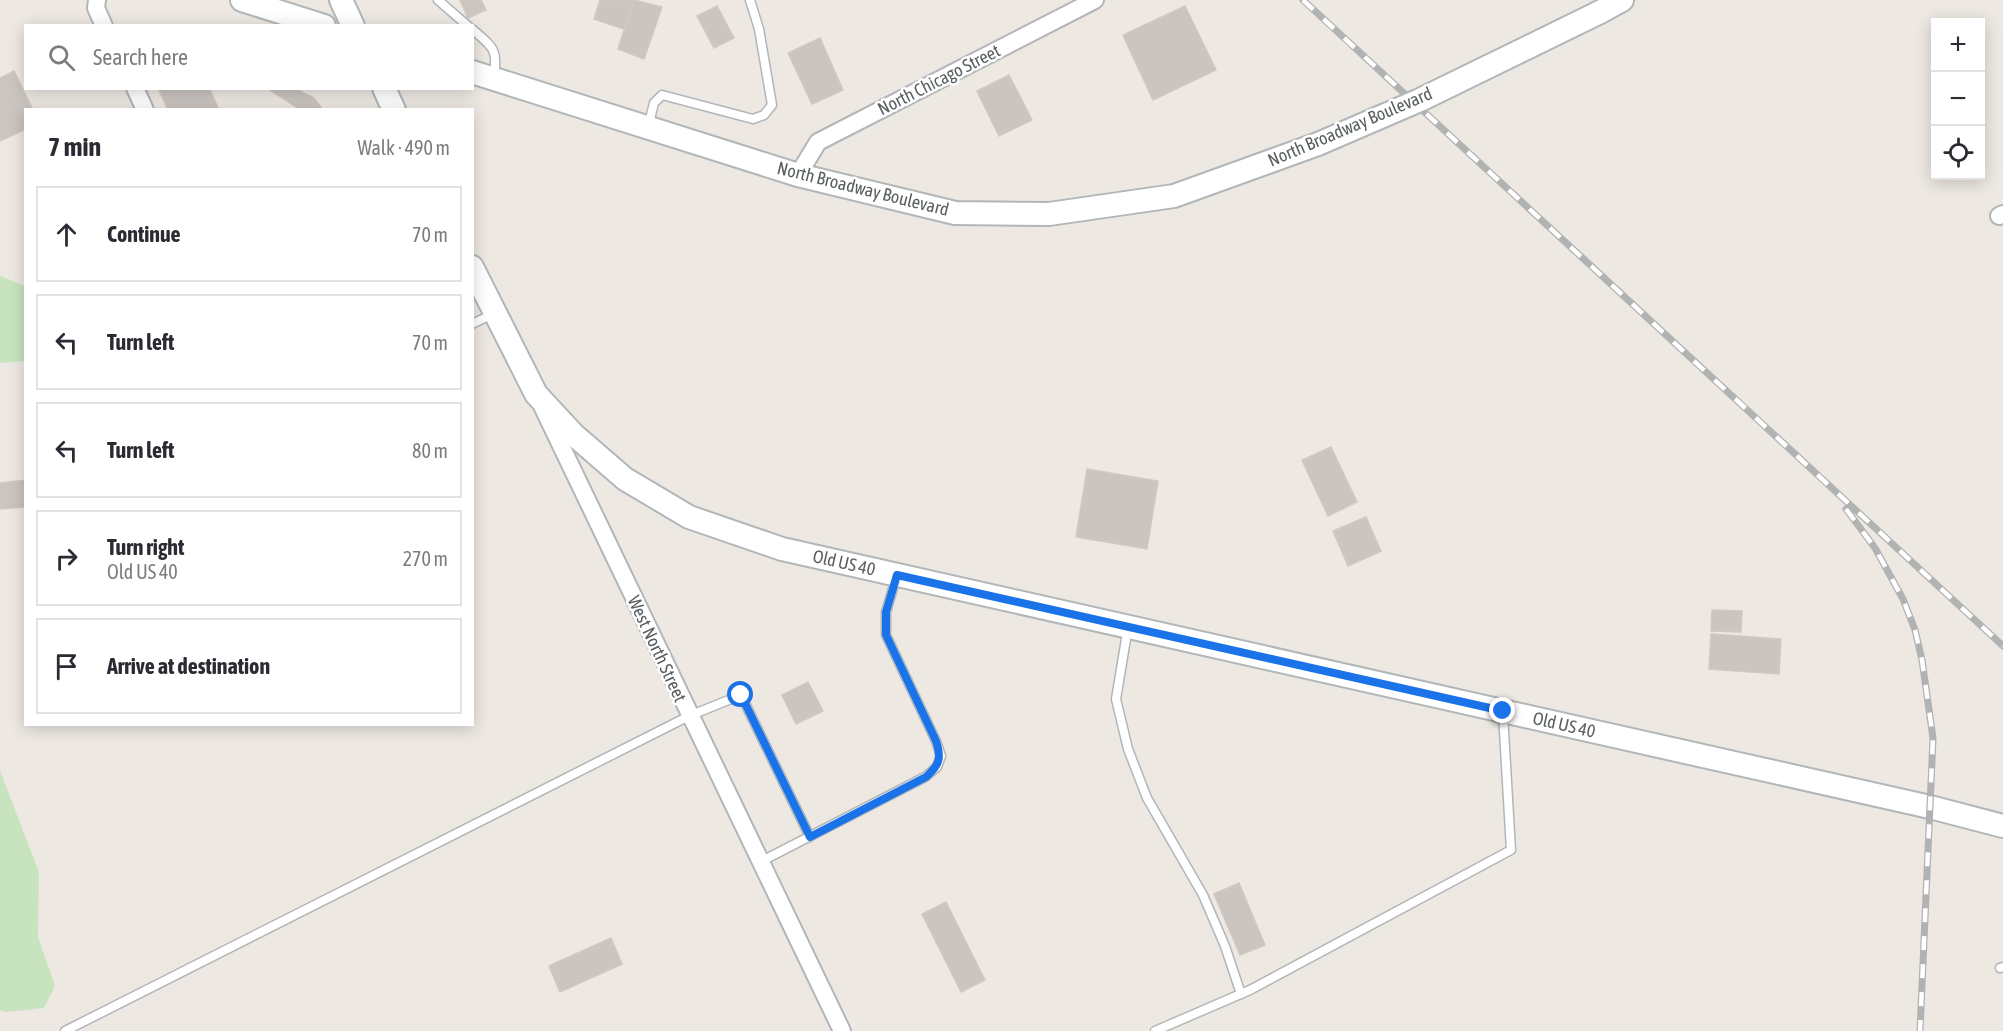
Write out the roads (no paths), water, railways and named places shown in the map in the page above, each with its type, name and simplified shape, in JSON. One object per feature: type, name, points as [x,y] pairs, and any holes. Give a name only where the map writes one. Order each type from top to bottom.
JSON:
[{"type":"street","points":[[97,0],[96,8],[103,24]]},
{"type":"street","points":[[242,0],[318,24]]},
{"type":"street","points":[[341,0],[352,24]]},
{"type":"street","name":"North Chicago Street","points":[[798,175],[818,142],[1095,0]]},
{"type":"street","name":"North Broadway Boulevard","points":[[483,76],[798,175],[955,213],[1049,214],[1174,196],[1318,144],[1420,100],[1622,0]]},
{"type":"street","points":[[136,90],[144,108]]},
{"type":"street","points":[[385,90],[393,108]]},
{"type":"street","name":"West North Street","points":[[474,271],[536,394],[842,1031]]},
{"type":"street","name":"Old US 40","points":[[536,394],[573,434],[625,479],[689,517],[782,549],[1918,804],[2003,826]]},
{"type":"lane","points":[[438,0],[466,24]]},
{"type":"lane","points":[[648,128],[654,103],[662,95],[753,119],[764,116],[772,105],[759,29],[750,0]]},
{"type":"lane","points":[[474,31],[492,46],[497,56],[483,76]]},
{"type":"lane","points":[[474,323],[495,313]]},
{"type":"lane","points":[[760,862],[926,777],[937,767],[941,756],[936,741],[886,635],[886,612],[897,575]]},
{"type":"lane","points":[[1128,627],[1116,699],[1128,749],[1147,798],[1203,895],[1225,945],[1241,994]]},
{"type":"lane","points":[[65,1031],[689,716],[741,695],[810,837]]},
{"type":"lane","points":[[1155,1031],[1241,994],[1511,850],[1503,711]]},
{"type":"railway","points":[[1303,0],[2003,646]]},
{"type":"railway","points":[[1846,509],[1875,548],[1903,599],[1915,630],[1922,660],[1933,738],[1920,1031]]}]
